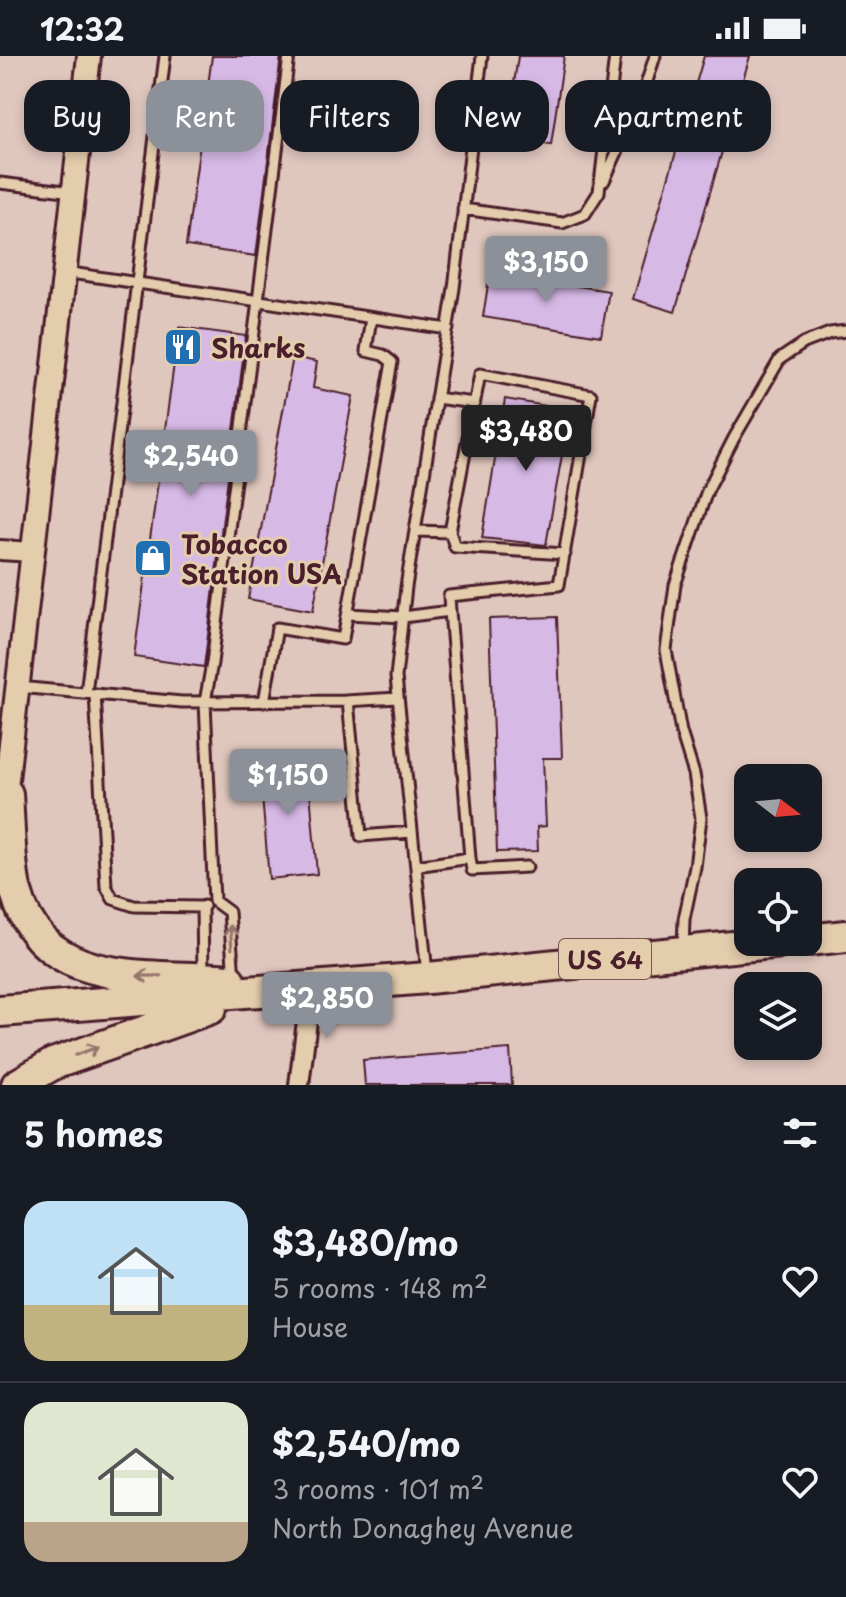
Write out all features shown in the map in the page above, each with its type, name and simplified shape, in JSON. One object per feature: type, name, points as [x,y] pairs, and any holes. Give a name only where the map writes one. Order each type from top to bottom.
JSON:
[{"type":"main road","points":[[7,794],[16,892],[35,933],[57,954],[129,977],[204,978],[311,989]]},
{"type":"main road","points":[[822,939],[846,936]]},
{"type":"main road","name":"US 64","points":[[0,1011],[311,989],[734,946]]},
{"type":"main road","points":[[17,1085],[53,1064],[199,1010],[311,989]]},
{"type":"street","points":[[0,824],[7,794],[6,751],[18,687],[89,56]]},
{"type":"street","points":[[0,550],[33,552]]},
{"type":"street","points":[[299,1085],[311,989]]},
{"type":"lane","points":[[165,56],[135,282],[91,694],[106,886],[113,899],[134,906],[202,907],[214,901]]},
{"type":"lane","points":[[214,901],[205,702],[289,56]]},
{"type":"lane","points":[[428,978],[396,677],[415,531],[448,329],[482,56]]},
{"type":"lane","points":[[599,192],[615,56]]},
{"type":"lane","points":[[463,209],[562,223],[585,214],[599,192],[642,97],[655,56]]},
{"type":"lane","points":[[0,183],[73,192]]},
{"type":"lane","points":[[64,272],[448,329]]},
{"type":"lane","points":[[264,702],[277,628],[343,639],[392,362],[383,355],[366,351],[371,318]]},
{"type":"lane","points":[[683,951],[684,919],[701,818],[666,650],[675,585],[707,491],[780,359],[804,343],[830,333],[846,331]]},
{"type":"lane","points":[[527,867],[472,870],[449,596],[559,585],[565,554],[591,395],[480,374],[450,532],[455,547],[565,554]]},
{"type":"lane","points":[[436,398],[474,403]]},
{"type":"lane","points":[[415,531],[450,532]]},
{"type":"lane","points":[[348,614],[403,617],[450,611]]},
{"type":"lane","points":[[18,687],[205,702],[398,698]]},
{"type":"lane","points":[[348,701],[361,836],[412,832]]},
{"type":"lane","points":[[416,866],[470,858]]},
{"type":"lane","points":[[214,901],[229,912],[234,980]]},
{"type":"lane","points":[[202,907],[204,978]]},
{"type":"building","points":[[212,56],[281,56],[256,256],[186,246],[199,152],[264,152],[264,80],[209,80]]},
{"type":"building","points":[[518,56],[564,56],[551,145],[549,80],[514,80]]},
{"type":"building","points":[[704,56],[750,56],[743,80],[697,80]]},
{"type":"building","points":[[676,152],[722,152],[675,312],[633,299]]},
{"type":"building","points":[[490,272],[609,291],[601,336],[483,317]]},
{"type":"building","points":[[179,327],[246,336],[204,667],[134,657]]},
{"type":"building","points":[[293,357],[317,362],[313,388],[353,396],[313,611],[248,599]]},
{"type":"building","points":[[505,399],[570,410],[546,545],[482,538]]},
{"type":"building","points":[[557,617],[562,758],[543,758],[546,826],[537,827],[538,851],[497,852],[489,619]]},
{"type":"building","points":[[307,756],[317,874],[269,879],[259,760]]},
{"type":"building","points":[[510,1049],[512,1085],[365,1085],[363,1060]]},
{"type":"place","name":"Sharks","points":[[183,347]]},
{"type":"place","name":"Tobacco Station USA","points":[[153,558]]}]
